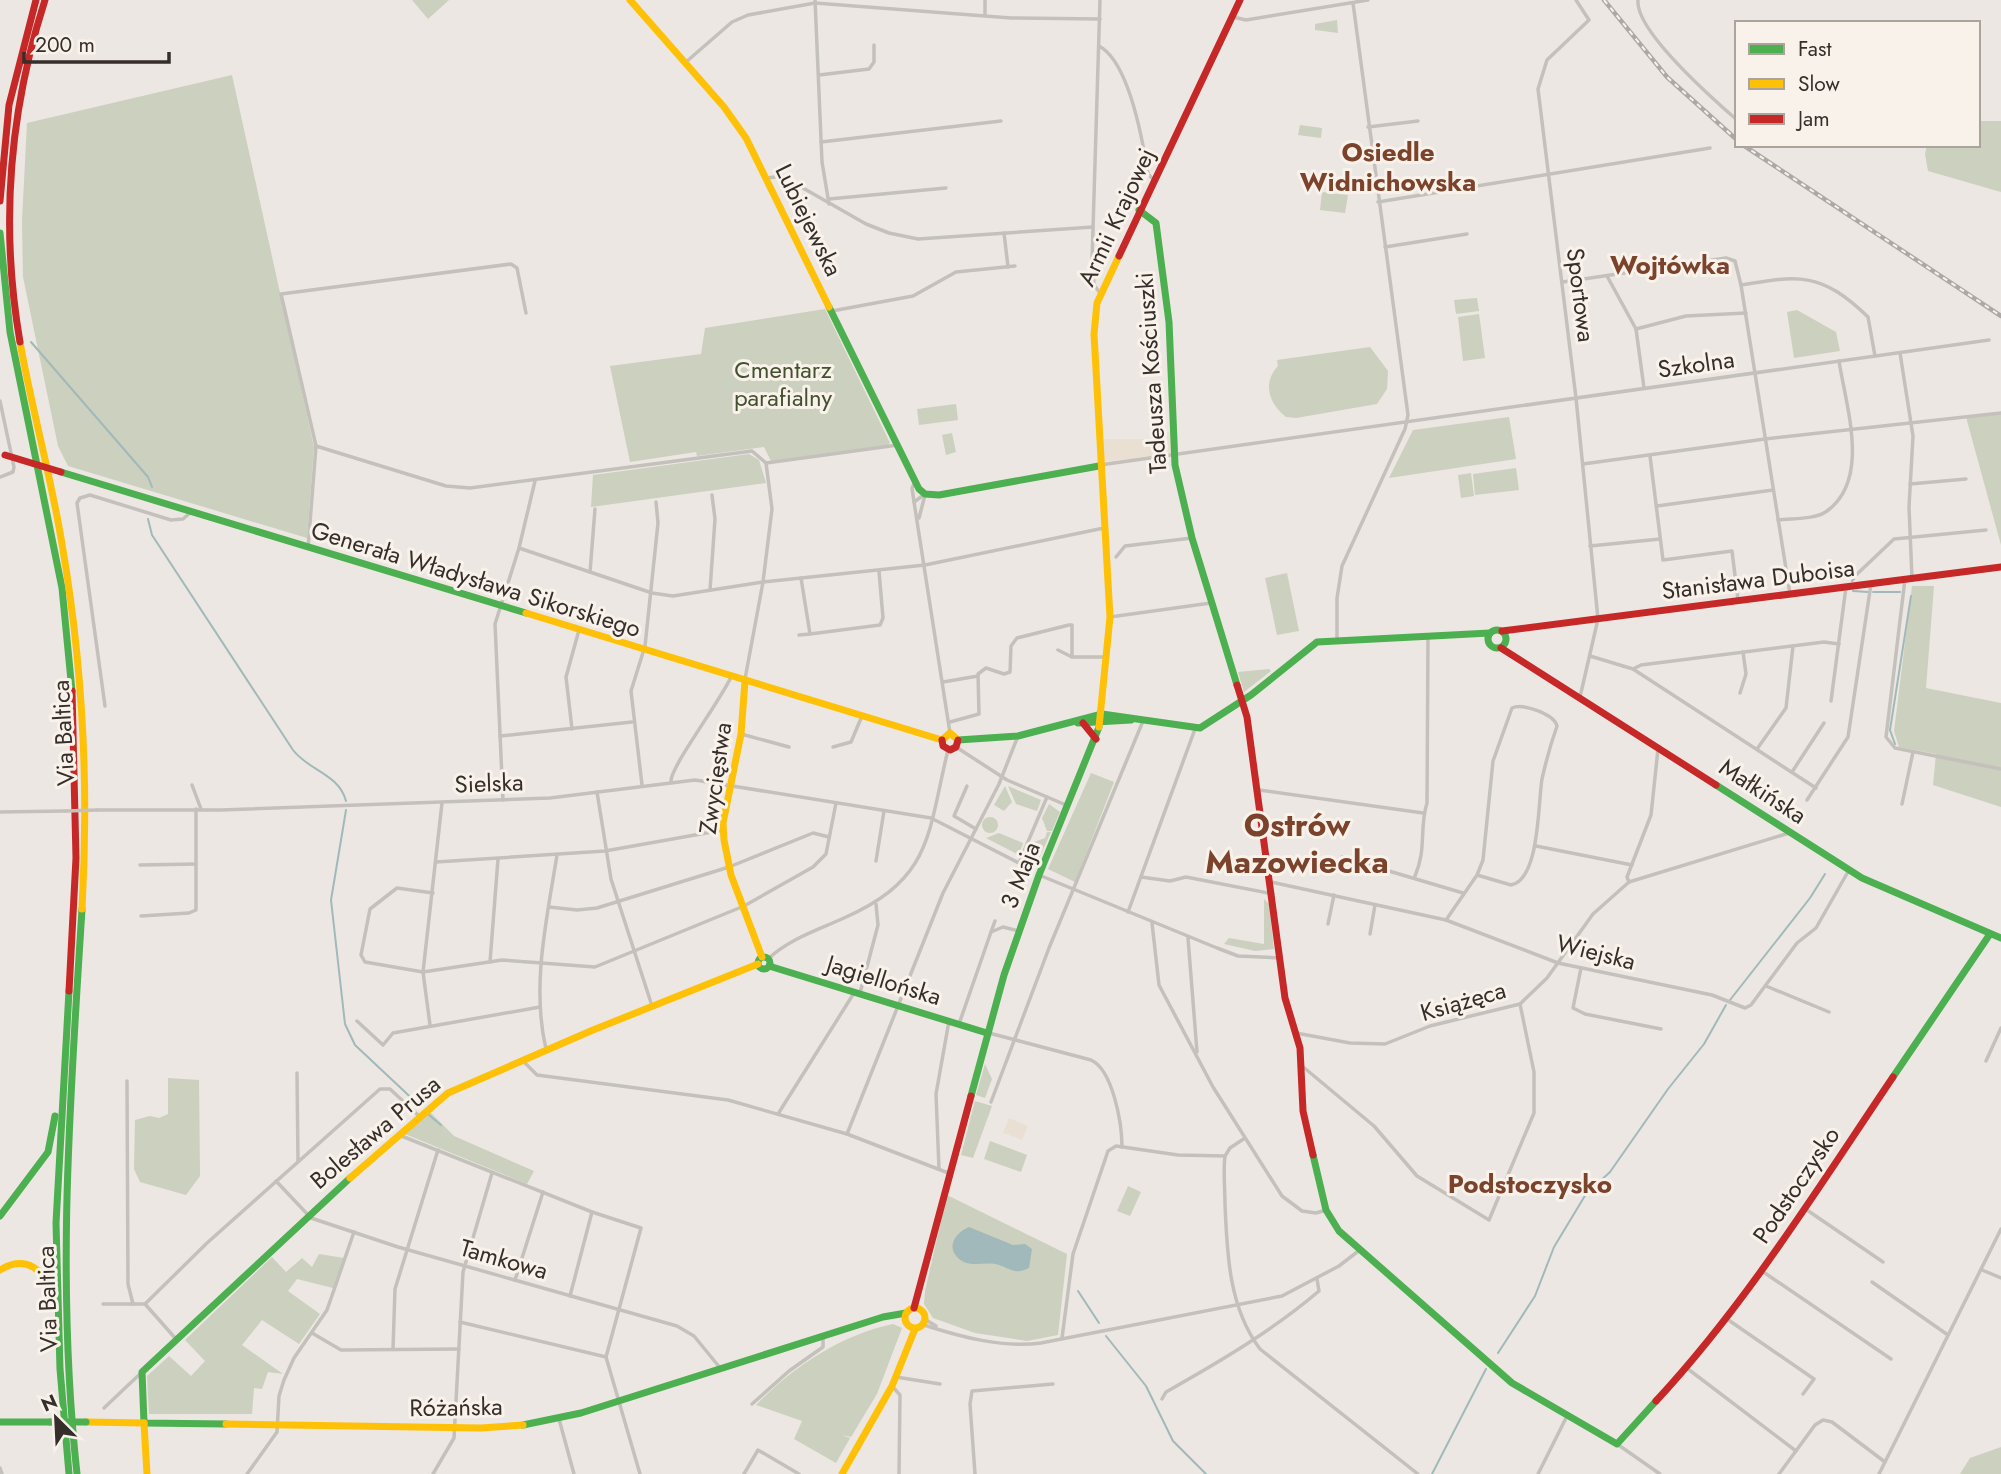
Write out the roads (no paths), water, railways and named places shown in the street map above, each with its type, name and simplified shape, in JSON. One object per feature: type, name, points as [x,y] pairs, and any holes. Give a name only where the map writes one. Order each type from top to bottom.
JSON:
[{"type":"main road","points":[[0,201],[9,105],[36,0]]},
{"type":"main road","name":"Via Baltica","points":[[45,0],[25,69],[14,125],[8,231],[18,332],[69,582],[83,718],[84,859],[64,1222],[67,1345],[77,1474]]},
{"type":"main road","name":"Lubiejewska","points":[[630,0],[729,114],[767,178],[915,482],[925,494]]},
{"type":"main road","name":"Armii Krajowej","points":[[1099,466],[1094,334],[1100,293],[1240,0]]},
{"type":"main road","name":"Tadeusza Kościuszki","points":[[1139,210],[1156,223],[1169,322],[1174,455],[1192,538],[1247,717],[1259,790],[1285,998],[1296,1033],[1302,1066],[1303,1111],[1326,1210]]},
{"type":"main road","name":"Via Baltica","points":[[0,233],[8,319],[55,550],[73,689],[77,847],[57,1180],[57,1310],[69,1474]]},
{"type":"main road","name":"Generała Władysława Sikorskiego","points":[[2,454],[942,740]]},
{"type":"main road","points":[[925,494],[939,495],[1099,466]]},
{"type":"main road","name":"3 Maja","points":[[918,1309],[987,1032],[1039,875],[1101,723],[1110,617],[1099,466]]},
{"type":"main road","name":"Stanisława Duboisa","points":[[1489,636],[1496,630],[1504,640],[1519,629],[2001,567]]},
{"type":"main road","points":[[954,746],[950,733],[942,740],[954,746],[1018,736],[1102,714],[1195,729],[1212,722],[1241,702],[1307,647],[1336,640],[1471,633],[1489,636]]},
{"type":"main road","name":"Małkińska","points":[[1489,636],[1490,646],[1504,640],[1516,656],[1849,870],[1886,890],[2001,938]]},
{"type":"main road","name":"Zwycięstwa","points":[[745,681],[741,734],[723,830],[729,867],[764,961]]},
{"type":"main road","points":[[1071,724],[1140,720]]},
{"type":"main road","points":[[1083,723],[1096,739]]},
{"type":"main road","name":"Podstoczysko","points":[[1617,1444],[1688,1368],[1727,1319],[1990,934]]},
{"type":"main road","name":"Jagiellońska","points":[[764,961],[987,1032]]},
{"type":"main road","name":"Bolesława Prusa","points":[[142,1372],[307,1215],[419,1116],[454,1089],[764,961]]},
{"type":"main road","points":[[0,1216],[48,1152],[61,1092]]},
{"type":"main road","points":[[1326,1210],[1330,1222],[1512,1383],[1617,1444]]},
{"type":"main road","points":[[0,1270],[18,1262],[35,1266],[50,1282],[57,1310]]},
{"type":"main road","points":[[842,1474],[892,1386],[912,1328],[906,1316],[918,1309],[925,1322],[912,1328]]},
{"type":"main road","name":"Różańska","points":[[0,1422],[500,1427],[559,1419],[823,1336],[895,1315],[906,1316]]},
{"type":"main road","points":[[142,1372],[147,1474]]},
{"type":"street","points":[[985,0],[985,15]]},
{"type":"street","points":[[1100,0],[1093,227],[1093,281],[1100,293]]},
{"type":"street","points":[[1232,17],[1246,20],[1368,0]]},
{"type":"street","name":"Sportowa","points":[[1576,0],[1589,20],[1547,60],[1539,84],[1576,398],[1598,619],[1580,697]]},
{"type":"street","points":[[1638,0],[1640,16],[1651,30],[1703,89],[1735,118]]},
{"type":"street","points":[[815,1],[821,142],[830,202]]},
{"type":"street","points":[[686,62],[718,33],[740,18],[815,1],[867,2],[985,15],[1100,19]]},
{"type":"street","points":[[1336,640],[1337,598],[1342,566],[1407,422],[1353,3]]},
{"type":"street","points":[[818,75],[869,69],[874,62],[874,45]]},
{"type":"street","points":[[1099,46],[1107,51],[1124,80],[1149,174],[1154,180]]},
{"type":"street","points":[[821,142],[1000,121]]},
{"type":"street","points":[[1368,127],[1418,121]]},
{"type":"street","points":[[1378,202],[1710,148]]},
{"type":"street","points":[[767,178],[782,176],[889,233],[918,239],[1093,227]]},
{"type":"street","points":[[830,202],[946,188]]},
{"type":"street","points":[[1004,233],[1008,267]]},
{"type":"street","points":[[1385,247],[1467,234]]},
{"type":"street","points":[[1562,282],[1726,258],[1735,261],[1746,313],[1790,594]]},
{"type":"street","points":[[308,548],[316,446],[281,294],[510,264],[517,268],[526,313]]},
{"type":"street","points":[[832,311],[913,296],[956,272],[1015,266]]},
{"type":"street","points":[[1607,276],[1636,329],[1644,388]]},
{"type":"street","points":[[1741,285],[1790,277],[1818,282],[1868,317],[1875,356]]},
{"type":"street","points":[[1636,329],[1686,316],[1746,313]]},
{"type":"street","name":"Szkolna","points":[[1099,466],[1989,340]]},
{"type":"street","points":[[1900,353],[1911,424],[1909,579],[1885,730],[1888,741],[1895,748],[2001,769]]},
{"type":"street","points":[[1778,520],[1826,512],[1848,489],[1850,430],[1839,361]]},
{"type":"street","points":[[0,401],[15,467],[13,472],[0,477]]},
{"type":"street","points":[[1583,464],[1765,439],[2001,414]]},
{"type":"street","points":[[766,463],[898,445]]},
{"type":"street","points":[[316,446],[456,488],[535,481],[752,451],[766,463],[772,509],[763,582],[745,681]]},
{"type":"street","points":[[1650,456],[1663,560],[1732,551],[1738,600]]},
{"type":"street","points":[[1910,484],[1966,479]]},
{"type":"street","points":[[503,800],[495,624],[519,548],[535,481]]},
{"type":"street","name":"Lubiejewska","points":[[915,482],[912,488],[950,733]]},
{"type":"street","points":[[1657,506],[1773,490]]},
{"type":"street","points":[[914,502],[925,494]]},
{"type":"street","name":"Lubiejewska","points":[[918,520],[925,494]]},
{"type":"street","points":[[105,706],[77,503],[80,498],[90,495],[178,521],[191,512]]},
{"type":"street","points":[[710,590],[715,519],[712,495]]},
{"type":"street","points":[[642,785],[632,722],[631,691],[643,650],[652,593],[658,523],[656,502]]},
{"type":"street","points":[[590,572],[595,509]]},
{"type":"street","points":[[519,548],[652,593],[673,596],[763,582],[925,565],[1104,528]]},
{"type":"street","points":[[1855,576],[1894,539],[1986,530]]},
{"type":"street","points":[[1116,557],[1125,546],[1192,538]]},
{"type":"street","points":[[1590,546],[1660,539]]},
{"type":"street","points":[[799,635],[880,625],[883,618],[879,571]]},
{"type":"street","points":[[801,578],[810,634]]},
{"type":"street","points":[[1808,800],[1848,737],[1871,584]]},
{"type":"street","points":[[1831,701],[1846,587]]},
{"type":"street","points":[[1110,617],[1211,603]]},
{"type":"street","points":[[943,682],[978,676],[986,668],[1007,674],[1012,669],[1010,646],[1014,640],[1048,632],[1062,625],[1072,625],[1072,657]]},
{"type":"street","points":[[572,729],[566,677],[579,630]]},
{"type":"street","points":[[1415,876],[1424,849],[1423,813],[1427,803],[1428,635]]},
{"type":"street","points":[[1633,670],[1641,665],[1743,652],[1824,642],[1839,644]]},
{"type":"street","points":[[1757,749],[1786,708],[1793,646]]},
{"type":"street","points":[[1058,650],[1072,657],[1107,657]]},
{"type":"street","points":[[1740,693],[1746,674],[1743,652]]},
{"type":"street","points":[[1590,656],[1633,670],[1815,788]]},
{"type":"street","points":[[950,722],[979,714],[978,676]]},
{"type":"street","points":[[671,782],[676,765],[716,708],[731,677]]},
{"type":"street","points":[[1446,920],[1477,876],[1483,860],[1493,761],[1512,708],[1518,706],[1551,717],[1557,722],[1542,779],[1536,846],[1517,884],[1477,876]]},
{"type":"street","points":[[833,747],[851,742],[862,716]]},
{"type":"street","points":[[991,1102],[1140,720]]},
{"type":"street","points":[[500,736],[632,722]]},
{"type":"street","points":[[1793,772],[1824,723]]},
{"type":"street","points":[[1128,912],[1195,729]]},
{"type":"street","points":[[741,734],[789,747]]},
{"type":"street","points":[[847,1134],[943,893],[1001,777],[1018,736]]},
{"type":"street","points":[[954,746],[1001,777],[1068,806]]},
{"type":"street","name":"Bolesława Prusa","points":[[764,961],[789,943],[876,903],[901,884],[915,867],[924,848],[954,746]]},
{"type":"street","points":[[1629,882],[1627,877],[1651,816],[1658,747]]},
{"type":"street","points":[[1902,804],[1913,752]]},
{"type":"street","name":"Sielska","points":[[0,812],[442,803],[597,792],[695,780],[931,818],[1019,863],[1047,797]]},
{"type":"street","points":[[141,916],[189,914],[196,910],[198,809],[192,785]]},
{"type":"street","points":[[967,786],[954,816],[976,829]]},
{"type":"street","points":[[1259,790],[1423,813]]},
{"type":"street","points":[[597,792],[605,852],[617,902],[652,1006]]},
{"type":"street","points":[[430,1025],[423,972],[442,803]]},
{"type":"street","points":[[433,893],[397,888],[370,909],[361,955],[365,962],[423,972],[502,960],[595,967],[634,954],[772,893],[820,862],[826,855],[836,803]]},
{"type":"street","points":[[876,860],[884,811]]},
{"type":"street","points":[[436,862],[605,852],[723,830]]},
{"type":"street","name":"Książęca","points":[[1296,1033],[1350,1043],[1385,1044],[1430,1027],[1520,1004],[1547,978],[1593,914],[1629,882],[1739,846],[1783,836],[1790,831]]},
{"type":"street","points":[[549,908],[577,910],[617,902],[729,867],[813,833],[830,837]]},
{"type":"street","points":[[1536,846],[1632,865]]},
{"type":"street","points":[[546,1049],[540,1007],[540,964],[557,855]]},
{"type":"street","points":[[1342,857],[1415,876],[1463,893]]},
{"type":"street","points":[[490,962],[499,859]]},
{"type":"street","points":[[140,865],[196,864]]},
{"type":"street","name":"Wiejska","points":[[1271,882],[1446,920],[1558,963],[1712,995],[1745,1008],[1766,986],[1797,943],[1816,928],[1849,870]]},
{"type":"street","points":[[1039,875],[1238,956],[1280,958]]},
{"type":"street","points":[[1141,877],[1170,881],[1186,877],[1273,894]]},
{"type":"street","points":[[1328,924],[1334,895]]},
{"type":"street","points":[[778,1114],[858,992],[878,925],[876,903]]},
{"type":"street","points":[[1370,934],[1376,905]]},
{"type":"street","points":[[959,1024],[995,921]]},
{"type":"street","points":[[1152,923],[1159,985],[1245,1138],[1289,1202],[1302,1211],[1317,1213],[1326,1210]]},
{"type":"street","points":[[991,932],[1003,927],[1019,931]]},
{"type":"street","points":[[1189,937],[1186,945],[1197,1054]]},
{"type":"street","points":[[1581,968],[1573,1008],[1585,1014],[1661,1029]]},
{"type":"street","points":[[1766,986],[1829,1012]]},
{"type":"street","points":[[1302,1066],[1374,1126],[1416,1175],[1489,1220],[1534,1113],[1534,1072],[1520,1004]]},
{"type":"street","points":[[356,1021],[383,1045],[393,1033],[540,1007]]},
{"type":"street","points":[[939,1169],[936,1094],[949,1021]]},
{"type":"street","points":[[1986,1061],[2001,1028]]},
{"type":"street","points":[[987,1032],[1091,1060],[1103,1068],[1111,1088],[1122,1147]]},
{"type":"street","points":[[522,1059],[537,1076],[712,1097],[778,1114],[847,1134],[951,1174]]},
{"type":"street","points":[[297,1073],[298,1161]]},
{"type":"street","points":[[127,1081],[128,1284],[133,1304]]},
{"type":"street","points":[[103,1304],[145,1304],[276,1181],[383,1087],[390,1088],[419,1116]]},
{"type":"street","points":[[398,1135],[592,1212],[641,1228],[606,1357],[640,1474]]},
{"type":"street","points":[[1062,1338],[1066,1291],[1081,1227],[1108,1151],[1122,1147],[1178,1155],[1225,1156],[1245,1138]]},
{"type":"street","points":[[393,1349],[395,1289],[405,1249],[438,1150]]},
{"type":"street","points":[[1225,1156],[1228,1259],[1237,1305],[1253,1340],[1419,1474]]},
{"type":"street","points":[[433,1474],[453,1442],[464,1266],[492,1173]]},
{"type":"street","name":"Tamkowa","points":[[276,1181],[307,1215],[405,1249],[686,1330],[721,1369]]},
{"type":"street","points":[[515,1280],[543,1192]]},
{"type":"street","points":[[1804,1208],[1883,1262]]},
{"type":"street","points":[[570,1296],[592,1212]]},
{"type":"street","points":[[1879,1474],[2001,1229]]},
{"type":"street","points":[[247,1474],[276,1434],[279,1425],[279,1396],[284,1380],[327,1310],[354,1232]]},
{"type":"street","points":[[925,1322],[954,1335],[1028,1345],[1282,1296],[1361,1249]]},
{"type":"street","points":[[1982,1270],[2001,1278]]},
{"type":"street","points":[[1762,1271],[1891,1359]]},
{"type":"street","points":[[1162,1399],[1166,1392],[1253,1340],[1319,1291],[1316,1278]]},
{"type":"street","points":[[1872,1282],[1948,1335]]},
{"type":"street","points":[[145,1304],[176,1339]]},
{"type":"street","points":[[1727,1319],[1814,1379],[1803,1394]]},
{"type":"street","points":[[460,1322],[606,1357]]},
{"type":"street","points":[[312,1332],[341,1350],[459,1349]]},
{"type":"street","points":[[752,1404],[789,1371],[823,1347],[823,1336]]},
{"type":"street","points":[[1688,1368],[1796,1451]]},
{"type":"street","name":"Bolesława Prusa","points":[[104,1408],[142,1372]]},
{"type":"street","points":[[896,1377],[940,1384]]},
{"type":"street","points":[[975,1474],[976,1452],[970,1404],[972,1391],[1053,1384]]},
{"type":"street","points":[[892,1386],[900,1395],[899,1474]]},
{"type":"street","points":[[1538,1474],[1567,1416]]},
{"type":"street","points":[[559,1419],[574,1474]]},
{"type":"street","points":[[1779,1474],[1819,1422],[1828,1420],[1885,1462]]},
{"type":"street","points":[[1617,1444],[1660,1474]]},
{"type":"street","points":[[744,1474],[758,1450],[799,1474]]},
{"type":"street","points":[[0,1468],[2,1474]]},
{"type":"water","points":[[969,1227],[1013,1245],[1025,1244],[1032,1249],[1029,1268],[1017,1271],[994,1264],[962,1261],[954,1252],[954,1239]]},
{"type":"waterway","points":[[31,342],[148,477],[152,487]]},
{"type":"waterway","points":[[148,519],[152,535],[293,750],[337,785],[346,801]]},
{"type":"waterway","points":[[1852,581],[1855,578]]},
{"type":"waterway","points":[[1853,591],[1868,592]]},
{"type":"waterway","points":[[1873,592],[1900,592]]},
{"type":"waterway","points":[[1895,744],[1890,730],[1911,596]]},
{"type":"waterway","points":[[346,810],[331,900],[345,1024],[355,1045],[421,1107]]},
{"type":"waterway","points":[[1730,1000],[1810,898],[1825,874]]},
{"type":"waterway","points":[[1498,1353],[1535,1296],[1554,1247],[1586,1194],[1610,1172],[1668,1089],[1704,1044],[1726,1005]]},
{"type":"waterway","points":[[429,1115],[441,1125]]},
{"type":"waterway","points":[[1078,1291],[1099,1323]]},
{"type":"waterway","points":[[1106,1336],[1146,1386],[1173,1441],[1206,1474]]},
{"type":"waterway","points":[[1432,1474],[1486,1369]]},
{"type":"railway","points":[[1604,0],[1667,77],[1735,138]]},
{"type":"railway","points":[[1746,147],[2001,316]]},
{"type":"district","name":"Osiedle Widnichowska","points":[[1388,167]]},
{"type":"district","name":"Wojtówka","points":[[1670,265]]},
{"type":"district","name":"Ostrów Mazowiecka","points":[[1297,844]]},
{"type":"district","name":"Podstoczysko","points":[[1530,1184]]},
{"type":"park label","name":"Cmentarz parafialny","points":[[783,383]]}]
